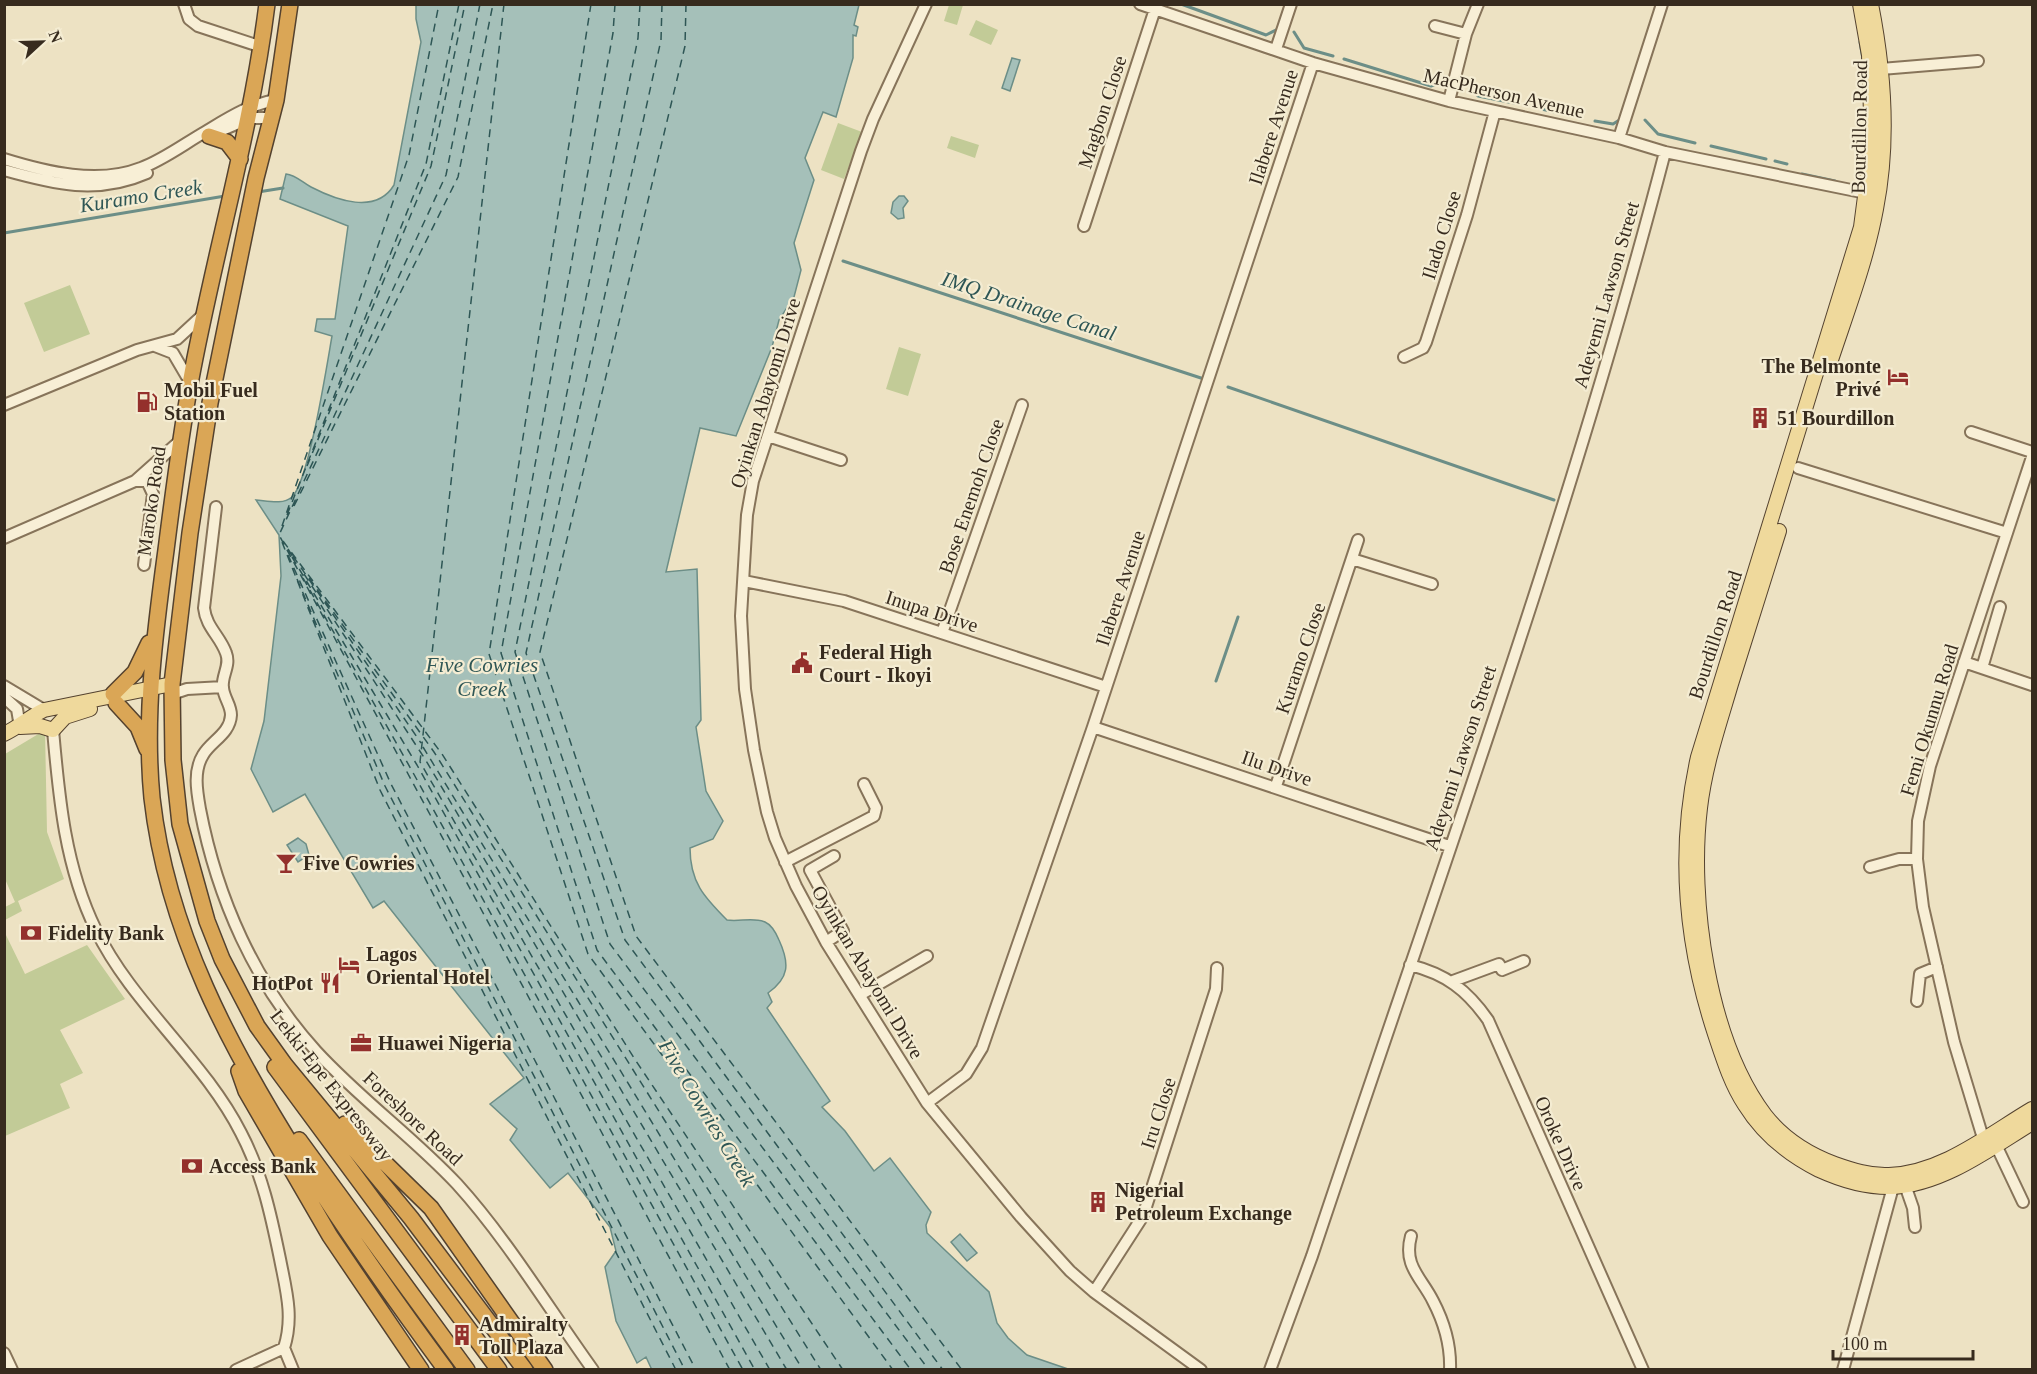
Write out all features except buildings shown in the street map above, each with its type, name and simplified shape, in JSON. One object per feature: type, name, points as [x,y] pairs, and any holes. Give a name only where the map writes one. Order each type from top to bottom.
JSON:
[{"type":"highway","name":"Maroko Road","points":[[151,693],[156,623],[190,382],[251,111],[267,4]]},
{"type":"highway","points":[[177,689],[203,447],[256,178],[276,100],[290,4]]},
{"type":"highway","points":[[210,136],[227,142],[239,165]]},
{"type":"highway","points":[[150,760],[138,727],[114,699],[142,663],[156,623]]},
{"type":"highway","name":"Lekki-Epe Expressway","points":[[177,689],[175,793],[186,853],[207,921],[239,995],[285,1065],[411,1218],[525,1370]]},
{"type":"highway","points":[[151,693],[150,760],[156,824],[173,897],[193,959],[231,1042],[276,1120],[341,1222],[446,1370]]},
{"type":"highway","points":[[239,995],[272,1064],[499,1370]]},
{"type":"highway","points":[[231,1042],[246,1091],[324,1226],[421,1370]]},
{"type":"highway","points":[[231,1042],[467,1370]]},
{"type":"highway","points":[[285,1065],[431,1208],[544,1370]]},
{"type":"main road","name":"Bourdillon Road","points":[[1860,4],[1869,55],[1872,154],[1862,227],[1698,757],[1687,815],[1685,882],[1694,956],[1703,996],[1723,1058],[1745,1106],[1768,1135],[1799,1159],[1841,1180],[1858,1185],[1895,1183]]},
{"type":"main road","name":"Bourdillon Road","points":[[1871,4],[1881,69],[1882,148],[1877,207],[1862,268],[1708,762],[1698,830],[1696,875],[1701,928],[1715,1000],[1728,1042],[1743,1077],[1765,1115],[1785,1135],[1810,1153],[1895,1183]]},
{"type":"main road","points":[[20,727],[30,716],[44,710],[177,689]]},
{"type":"main road","points":[[4,734],[20,727],[40,726],[53,730],[62,720],[74,713],[114,699]]},
{"type":"main road","points":[[1895,1183],[1951,1171],[2032,1109]]},
{"type":"main road","points":[[1895,1183],[2032,1123]]},
{"type":"street","points":[[184,4],[189,19],[198,26],[262,47]]},
{"type":"street","name":"Oyinkan Abayomi Drive","points":[[926,4],[865,140],[753,481],[747,515],[741,616],[742,655],[754,750],[767,812],[785,862],[826,942],[927,1103],[1021,1217],[1070,1271],[1094,1292],[1202,1370]]},
{"type":"street","name":"MacPherson Avenue","points":[[1140,4],[1313,63],[1449,101],[1619,138],[1665,152],[1866,193]]},
{"type":"street","points":[[1276,50],[1291,4]]},
{"type":"street","points":[[1449,101],[1466,34],[1478,4]]},
{"type":"street","points":[[1619,138],[1662,4]]},
{"type":"street","name":"Magbon Close","points":[[1084,226],[1155,9]]},
{"type":"street","points":[[1435,26],[1466,34]]},
{"type":"street","points":[[1881,69],[1978,61]]},
{"type":"street","name":"Ilabere Avenue","points":[[927,1103],[966,1074],[982,1048],[1093,727],[1313,63]]},
{"type":"street","points":[[4,159],[75,174],[128,172],[150,164],[276,100]]},
{"type":"street","points":[[4,170],[76,187],[99,187],[121,183],[153,170],[251,111],[272,118]]},
{"type":"street","name":"Ilado Close","points":[[1404,357],[1418,352],[1426,342],[1467,215],[1495,111]]},
{"type":"street","name":"Adeyemi Lawson Street","points":[[1270,1370],[1312,1256],[1560,514],[1634,273],[1665,152]]},
{"type":"street","points":[[4,405],[78,373],[184,336],[205,313]]},
{"type":"street","points":[[155,346],[173,353],[190,382]]},
{"type":"street","name":"Bose Enemoh Close","points":[[942,633],[1022,405]]},
{"type":"street","points":[[1971,432],[2032,452]]},
{"type":"street","points":[[768,436],[841,460]]},
{"type":"street","points":[[4,538],[135,481],[181,440]]},
{"type":"street","name":"Femi Okunnu Road","points":[[2023,1202],[1990,1142],[1954,1042],[1923,908],[1917,859],[1918,821],[1923,792],[2007,533],[2027,491],[2032,457]]},
{"type":"street","points":[[1798,468],[2007,533]]},
{"type":"street","points":[[135,481],[147,482],[153,494],[144,566]]},
{"type":"street","name":"Foreshore Road","points":[[216,507],[204,608],[208,624],[225,649],[229,660],[223,687],[231,710],[230,720],[221,736],[203,754],[197,772],[197,784],[206,835],[219,884],[248,951],[278,1002],[316,1051],[470,1200],[593,1370]]},
{"type":"street","name":"Kuramo Close","points":[[1276,786],[1358,540]]},
{"type":"street","points":[[1352,559],[1432,584]]},
{"type":"street","name":"Inupa Drive","points":[[744,581],[844,601],[1106,687]]},
{"type":"street","points":[[1982,668],[2000,608]]},
{"type":"street","points":[[1964,662],[2032,685]]},
{"type":"street","points":[[4,686],[44,710]]},
{"type":"street","points":[[177,689],[223,687]]},
{"type":"street","points":[[4,697],[17,709],[20,727]]},
{"type":"street","name":"Ilu Drive","points":[[1093,727],[1276,786],[1449,846]]},
{"type":"street","points":[[53,730],[58,795],[67,844],[87,911],[96,930],[132,984],[231,1116],[256,1166],[270,1213],[290,1311],[289,1333],[284,1348],[293,1370]]},
{"type":"street","points":[[785,862],[874,816],[876,808],[864,784]]},
{"type":"street","points":[[826,942],[844,932],[810,870],[834,856]]},
{"type":"street","points":[[1870,867],[1899,859],[1917,859]]},
{"type":"street","points":[[860,995],[927,956]]},
{"type":"street","points":[[1453,981],[1499,964],[1502,970],[1524,961]]},
{"type":"street","name":"Oroke Drive","points":[[1410,966],[1430,970],[1453,981],[1476,1003],[1496,1038],[1643,1370]]},
{"type":"street","points":[[1917,1001],[1920,974],[1937,967]]},
{"type":"street","name":"Iru Close","points":[[1094,1292],[1143,1216],[1216,989],[1217,968]]},
{"type":"street","points":[[1895,1183],[1913,1208],[1915,1227]]},
{"type":"street","points":[[1843,1370],[1895,1183]]},
{"type":"street","points":[[1411,1236],[1408,1248],[1409,1261],[1419,1281],[1432,1298],[1442,1322],[1450,1356],[1450,1370]]},
{"type":"street","points":[[236,1370],[284,1348]]},
{"type":"street","points":[[4,1353],[12,1370]]},
{"type":"green space","points":[[949,5],[963,5],[957,25],[944,21]]},
{"type":"green space","points":[[976,20],[998,30],[991,45],[969,35]]},
{"type":"green space","points":[[838,123],[862,132],[844,179],[821,170]]},
{"type":"green space","points":[[951,136],[979,145],[975,158],[947,148]]},
{"type":"green space","points":[[70,285],[90,334],[44,352],[24,303]]},
{"type":"green space","points":[[899,347],[921,354],[908,396],[886,389]]},
{"type":"green space","points":[[45,730],[47,832],[64,879],[18,901],[22,911],[5,920],[5,907],[15,902],[5,879],[5,754]]},
{"type":"green space","points":[[4,931],[25,974],[87,945],[125,999],[60,1030],[83,1073],[60,1084],[70,1108],[5,1136]]},
{"type":"water","name":"Five Cowries Creek","points":[[416,5],[859,5],[854,25],[858,27],[856,36],[853,35],[853,58],[836,117],[823,112],[805,158],[814,180],[794,243],[801,270],[794,297],[779,320],[772,347],[736,436],[700,428],[666,572],[697,569],[701,720],[696,727],[706,791],[723,821],[713,839],[690,848],[691,860],[700,888],[727,920],[765,922],[777,935],[785,956],[786,970],[780,982],[768,993],[772,1002],[767,1008],[830,1101],[822,1107],[845,1131],[874,1171],[890,1158],[931,1212],[926,1225],[927,1233],[989,1292],[997,1323],[1008,1338],[1027,1355],[1068,1369],[652,1370],[646,1357],[637,1363],[616,1321],[605,1267],[616,1251],[610,1227],[568,1173],[550,1188],[510,1140],[517,1129],[490,1104],[524,1078],[384,901],[373,908],[305,794],[273,812],[251,769],[264,721],[281,576],[279,535],[256,500],[275,502],[292,497],[305,469],[332,336],[315,331],[317,319],[335,319],[348,226],[280,199],[286,174],[332,196],[355,202],[377,200],[394,185],[421,42],[416,19]]},
{"type":"water","points":[[1012,58],[1020,60],[1010,91],[1002,88]]},
{"type":"water","points":[[899,196],[904,196],[908,201],[903,208],[904,218],[898,219],[891,213],[893,202]]},
{"type":"water","points":[[298,838],[306,844],[309,855],[298,862],[287,845]]},
{"type":"water","points":[[960,1234],[977,1253],[967,1261],[951,1242]]},
{"type":"waterway","points":[[1181,4],[1266,35],[1280,28]]},
{"type":"waterway","points":[[1294,32],[1304,48],[1333,56]]},
{"type":"waterway","points":[[1860,42],[1863,59]]},
{"type":"waterway","points":[[1344,59],[1431,86],[1450,78]]},
{"type":"waterway","points":[[1467,83],[1478,96],[1514,103]]},
{"type":"waterway","points":[[1537,108],[1568,115]]},
{"type":"waterway","points":[[1595,121],[1613,124],[1621,119]]},
{"type":"waterway","points":[[1645,120],[1658,134],[1695,143]]},
{"type":"waterway","points":[[1711,146],[1766,159]]},
{"type":"waterway","points":[[1775,161],[1787,164]]},
{"type":"waterway","points":[[1802,174],[1835,181]]},
{"type":"waterway","name":"Kuramo Creek","points":[[258,192],[283,188]]},
{"type":"waterway","name":"Kuramo Creek","points":[[4,233],[225,196]]},
{"type":"waterway","name":"IMQ Drainage Canal","points":[[843,261],[1204,379]]},
{"type":"waterway","name":"IMQ Drainage Canal","points":[[1228,387],[1554,500]]},
{"type":"waterway","points":[[1216,681],[1238,617]]},
{"type":"ferry route","points":[[282,526],[409,155],[439,4]]},
{"type":"ferry route","points":[[287,515],[426,164],[459,4]]},
{"type":"ferry route","points":[[307,466],[431,166],[465,4]]},
{"type":"ferry route","points":[[480,4],[446,175],[279,535],[730,1370]]},
{"type":"ferry route","points":[[294,506],[458,177],[493,4]]},
{"type":"ferry route","points":[[504,4],[420,762],[770,1370]]},
{"type":"ferry route","points":[[591,4],[489,654],[588,954],[893,1370]]},
{"type":"ferry route","points":[[615,4],[613,33],[501,653],[597,950],[911,1370]]},
{"type":"ferry route","points":[[640,4],[638,38],[515,652],[610,944],[929,1370]]},
{"type":"ferry route","points":[[662,4],[661,40],[526,653],[625,940],[943,1370]]},
{"type":"ferry route","points":[[686,4],[685,46],[540,652],[636,936],[962,1370]]},
{"type":"ferry route","points":[[283,541],[442,754],[636,1061],[843,1370]]},
{"type":"ferry route","points":[[282,542],[380,790],[676,1370]]},
{"type":"ferry route","points":[[288,549],[293,557]]},
{"type":"ferry route","points":[[288,555],[391,784],[696,1370]]},
{"type":"ferry route","points":[[293,556],[421,743]]},
{"type":"ferry route","points":[[292,557],[417,765],[755,1370]]},
{"type":"ferry route","points":[[304,574],[425,759],[787,1370]]},
{"type":"ferry route","points":[[303,578],[743,1370]]},
{"type":"ferry route","points":[[309,578],[434,752],[821,1370]]},
{"type":"ferry route","points":[[297,579],[385,786],[685,1370]]},
{"type":"ferry route","points":[[423,747],[803,1370]]},
{"type":"place","name":"The Belmonte Privé","points":[[1898,377]]},
{"type":"place","name":"Mobil Fuel Station","points":[[147,402]]},
{"type":"place","name":"51 Bourdillon","points":[[1760,418]]},
{"type":"place","name":"Federal High Court - Ikoyi","points":[[802,663]]},
{"type":"place","name":"Five Cowries","points":[[286,863]]},
{"type":"place","name":"Fidelity Bank","points":[[31,933]]},
{"type":"place","name":"Lagos Oriental Hotel","points":[[349,965]]},
{"type":"place","name":"HotPot","points":[[330,983]]},
{"type":"place","name":"Huawei Nigeria","points":[[361,1043]]},
{"type":"place","name":"Access Bank","points":[[192,1166]]},
{"type":"place","name":"Nigerial Petroleum Exchange","points":[[1098,1202]]},
{"type":"place","name":"Admiralty Toll Plaza","points":[[462,1335]]}]
